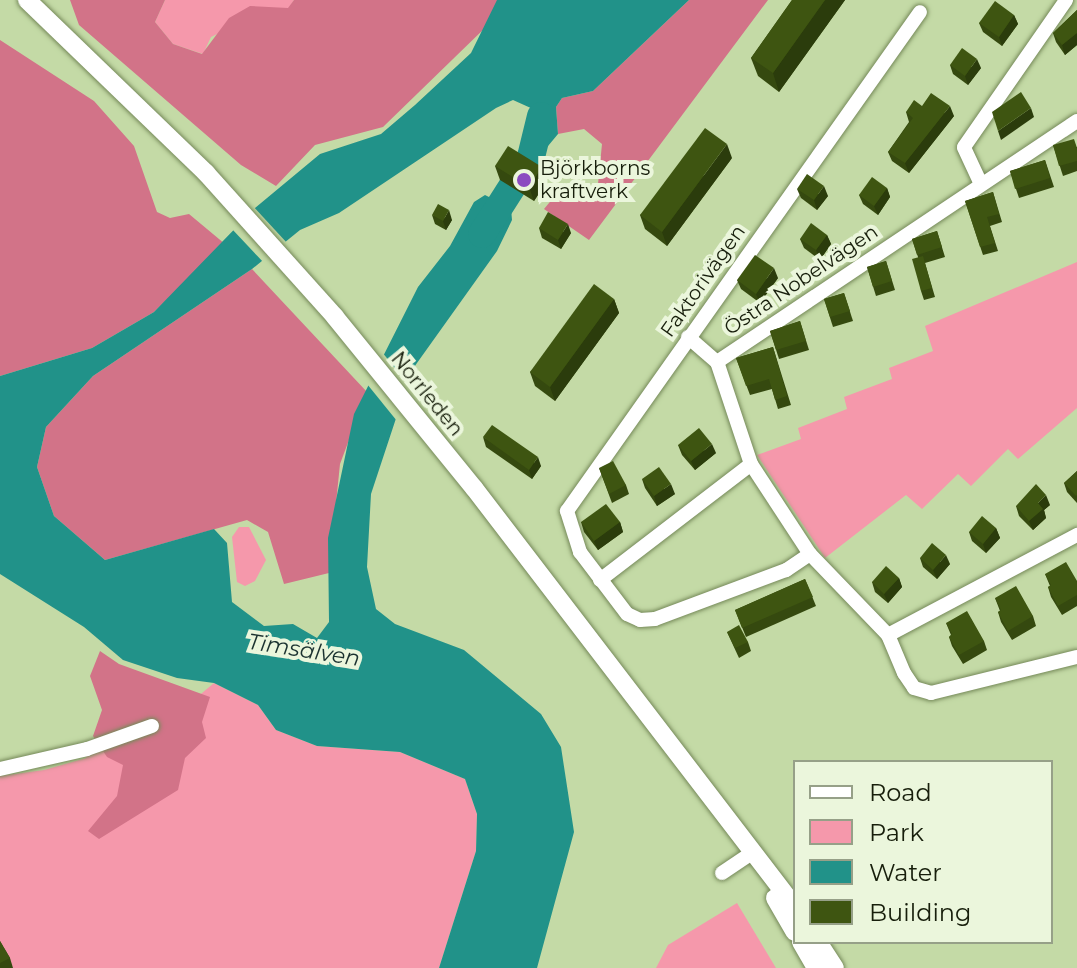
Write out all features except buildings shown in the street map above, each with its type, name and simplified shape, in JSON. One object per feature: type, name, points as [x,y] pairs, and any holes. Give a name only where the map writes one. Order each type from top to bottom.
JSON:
[{"type":"street","name":"Norrleden","points":[[27,0],[233,203],[375,363],[750,854],[793,905]]},
{"type":"street","points":[[980,182],[964,147],[1066,0]]},
{"type":"street","name":"Faktorivägen","points":[[600,580],[580,552],[567,511],[920,12]]},
{"type":"street","name":"Östra Nobelvägen","points":[[1077,121],[980,182],[717,362],[751,464],[810,554],[888,635],[914,688],[931,693],[1077,657]]},
{"type":"street","points":[[688,337],[717,362]]},
{"type":"street","points":[[751,464],[600,580],[627,614],[655,619],[786,570],[810,554]]},
{"type":"street","points":[[888,635],[1077,535]]},
{"type":"street","points":[[0,769],[87,749],[152,726]]},
{"type":"street","name":"Norrleden","points":[[750,854],[793,929]]},
{"type":"street","points":[[722,873],[750,854]]},
{"type":"street","points":[[802,944],[816,968]]},
{"type":"street","points":[[819,944],[835,968]]},
{"type":"green space","points":[[165,0],[294,0],[289,8],[270,8],[211,37],[203,54],[173,44],[155,22]]},
{"type":"green space","points":[[1077,262],[1077,408],[1018,459],[1008,449],[971,486],[958,474],[922,509],[906,495],[825,558],[757,455],[801,439],[798,428],[847,409],[844,397],[892,379],[889,368],[933,351],[925,326]]},
{"type":"green space","points":[[239,527],[249,527],[266,560],[255,581],[245,586],[237,582],[232,537]]},
{"type":"green space","points":[[214,683],[258,705],[276,730],[317,746],[400,752],[465,779],[477,814],[476,851],[439,968],[0,968],[0,776],[44,770],[86,758],[85,752],[153,734]]},
{"type":"green space","points":[[737,903],[776,968],[656,968],[668,945]]},
{"type":"shaded area","points":[[70,0],[165,0],[155,22],[173,44],[202,54],[229,18],[250,6],[288,8],[294,0],[498,0],[488,25],[383,127],[315,145],[276,186],[241,165],[79,25]]},
{"type":"shaded area","points":[[689,0],[768,0],[589,240],[544,209],[554,197],[582,197],[598,184],[602,144],[584,129],[558,134],[556,107],[562,98],[593,91]]},
{"type":"shaded area","points":[[0,40],[94,101],[134,146],[157,212],[170,218],[189,214],[225,244],[154,312],[92,348],[0,376]]},
{"type":"shaded area","points":[[252,269],[367,392],[340,464],[329,573],[284,584],[268,532],[247,520],[105,560],[54,516],[37,467],[46,427],[93,376]]},
{"type":"shaded area","points":[[100,651],[119,664],[210,697],[202,722],[206,738],[185,758],[178,790],[99,839],[88,831],[117,796],[123,765],[107,757],[93,736],[102,710],[90,676]]},
{"type":"water","name":"Timsälven","points":[[497,0],[689,0],[593,91],[562,98],[556,107],[558,134],[538,158],[527,150],[532,132],[526,129],[533,109],[513,100],[496,108],[339,213],[300,230],[252,269],[93,376],[46,427],[37,467],[54,516],[105,560],[214,529],[227,543],[232,602],[264,626],[293,624],[317,638],[329,622],[328,538],[354,414],[418,287],[450,246],[474,202],[485,195],[511,208],[512,220],[497,251],[412,370],[371,494],[367,567],[376,609],[395,624],[464,650],[541,714],[561,747],[574,832],[537,968],[439,968],[476,851],[477,814],[465,779],[400,752],[317,746],[276,730],[258,705],[214,683],[177,678],[123,660],[84,627],[0,574],[0,376],[92,348],[154,312],[255,208],[320,154],[381,134],[415,105],[471,53]]},
{"type":"pier","points":[[252,205],[287,243],[264,263],[232,229]]},
{"type":"pier","points":[[382,352],[410,387],[397,421],[367,384]]},
{"type":"waterway","points":[[482,234],[531,157],[541,116]]},
{"type":"place","name":"Björkborns kraftverk","points":[[524,180]]}]
